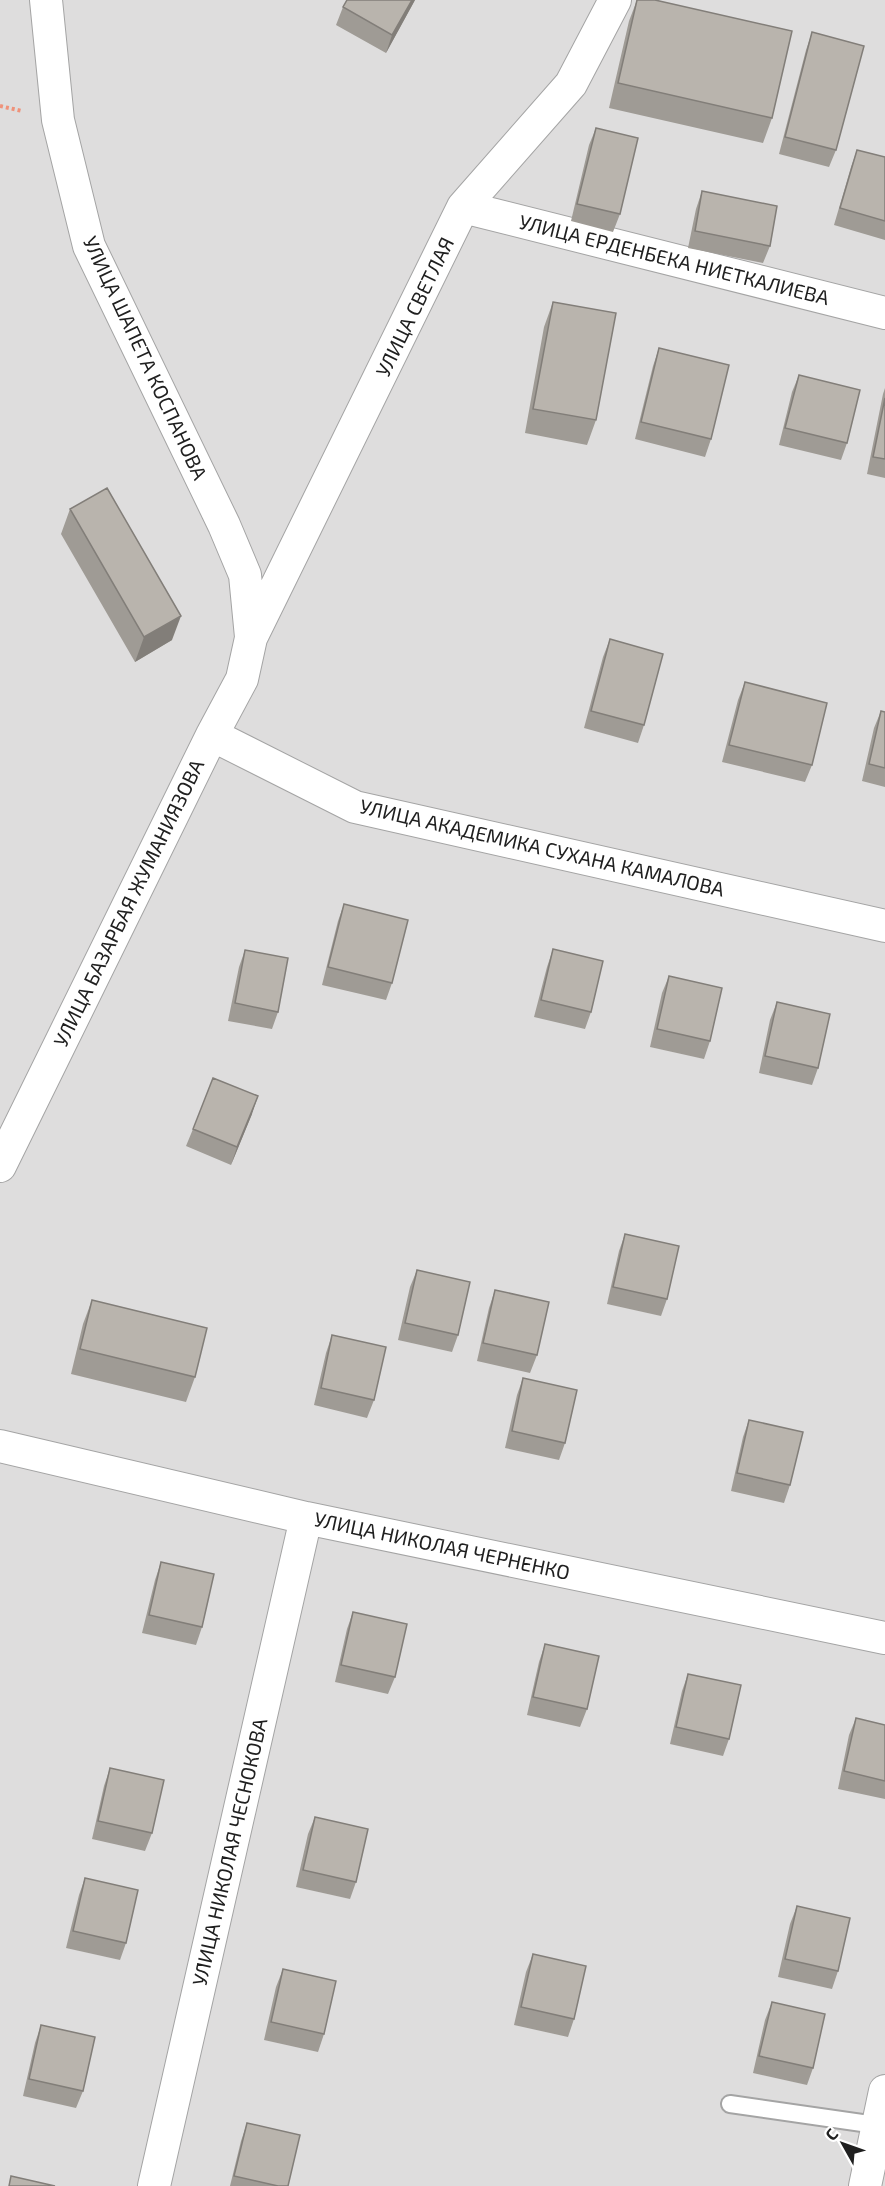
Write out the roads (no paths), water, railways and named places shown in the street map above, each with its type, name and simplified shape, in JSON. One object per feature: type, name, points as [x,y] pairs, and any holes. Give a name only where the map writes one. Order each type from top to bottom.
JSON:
[{"type":"street","name":"УЛИЦА ШАПЕТА КОСПАНОВА","points":[[46,0],[58,120],[89,246],[225,525],[245,575],[251,638]]},
{"type":"street","name":"УЛИЦА СВЕТЛАЯ","points":[[251,638],[463,207],[571,84],[615,0]]},
{"type":"street","name":"УЛИЦА ЕРДЕНБЕКА НИЕТКАЛИЕВА","points":[[463,207],[885,313]]},
{"type":"street","name":"УЛИЦА БАЗАРБАЯ ЖУМАНИЯЗОВА","points":[[0,1166],[212,735],[242,679],[251,638]]},
{"type":"street","name":"УЛИЦА АКАДЕМИКА СУХАНА КАМАЛОВА","points":[[212,735],[355,807],[885,926]]},
{"type":"street","name":"УЛИЦА НИКОЛАЯ ЧЕРНЕНКО","points":[[0,1446],[306,1518],[885,1638]]},
{"type":"street","name":"УЛИЦА НИКОЛАЯ ЧЕСНОКОВА","points":[[154,2186],[306,1518]]},
{"type":"street","points":[[865,2186],[881,2125],[885,2091]]},
{"type":"lane","points":[[730,2104],[881,2125]]}]
